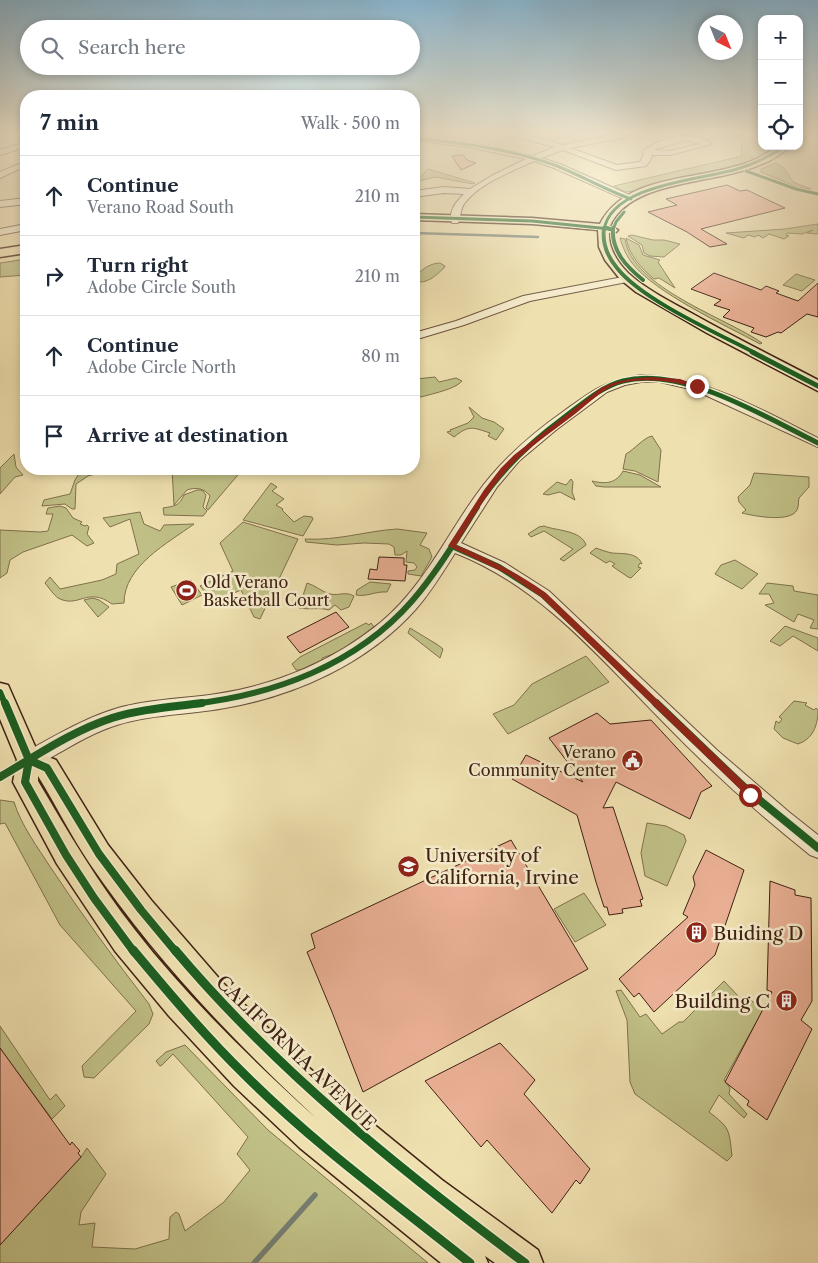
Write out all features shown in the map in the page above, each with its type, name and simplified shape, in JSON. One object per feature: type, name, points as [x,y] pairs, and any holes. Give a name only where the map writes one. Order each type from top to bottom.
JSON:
[{"type":"main road","points":[[652,190],[631,199],[615,210],[606,229],[604,246],[611,261],[628,278],[659,300],[700,324],[818,386]]},
{"type":"main road","points":[[606,229],[624,212],[648,196],[666,190]]},
{"type":"main road","points":[[420,219],[455,219],[606,229],[612,236],[619,255],[640,278],[703,317],[818,376]]},
{"type":"main road","points":[[0,255],[20,252]]},
{"type":"main road","points":[[0,692],[29,760],[25,782],[66,854],[120,934],[180,1006],[245,1075],[312,1136],[470,1263]]},
{"type":"main road","name":"CALIFORNIA AVENUE","points":[[29,760],[46,768],[98,854],[141,910],[219,1001],[289,1072],[365,1139],[430,1192],[525,1263]]},
{"type":"street","points":[[420,193],[444,190],[470,192]]},
{"type":"street","points":[[455,219],[460,202],[474,190]]},
{"type":"street","points":[[611,190],[631,199]]},
{"type":"street","points":[[0,204],[20,202]]},
{"type":"street","points":[[0,232],[20,228]]},
{"type":"street","points":[[420,335],[460,323],[527,298],[628,278]]},
{"type":"street","points":[[29,760],[87,728],[109,719],[131,713],[247,696],[319,670],[347,655],[394,621],[418,596],[486,492],[516,456],[603,389],[614,384],[651,378],[680,381],[720,396],[818,443]]},
{"type":"street","points":[[452,546],[498,566],[543,595],[737,782],[818,848]]},
{"type":"green space","points":[[621,190],[638,190],[625,192]]},
{"type":"green space","points":[[818,224],[818,234],[807,233],[813,230],[802,234],[787,233],[786,235],[789,236],[784,239],[769,234],[763,238],[758,235],[755,237],[748,235],[744,238],[726,233],[785,229]]},
{"type":"green space","points":[[632,235],[680,244],[664,257],[650,256],[644,253],[642,245],[628,236]]},
{"type":"green space","points":[[620,238],[625,239],[631,257],[644,272],[662,287],[762,343],[760,344],[710,318],[657,286],[632,263]]},
{"type":"green space","points":[[626,238],[639,245],[643,255],[660,260],[658,262],[675,288],[659,278],[654,279],[636,261]]},
{"type":"green space","points":[[20,260],[20,275],[0,277],[0,263]]},
{"type":"green space","points":[[440,263],[445,266],[434,276],[420,282],[420,272],[432,264]]},
{"type":"green space","points":[[796,274],[815,280],[802,291],[783,285]]},
{"type":"green space","points":[[435,377],[439,382],[456,378],[462,381],[447,390],[420,397],[420,379]]},
{"type":"green space","points":[[469,407],[482,418],[494,422],[504,429],[496,440],[488,436],[490,433],[475,428],[463,430],[454,437],[447,432],[468,423],[474,417]]},
{"type":"green space","points":[[652,436],[661,450],[658,482],[635,471],[623,469],[626,454],[645,439]]},
{"type":"green space","points":[[14,454],[16,467],[20,472],[20,475],[23,475],[15,477],[0,494],[0,468]]},
{"type":"green space","points":[[623,471],[640,475],[661,487],[604,487],[596,486],[592,481],[601,483],[614,481]]},
{"type":"green space","points":[[754,473],[809,477],[809,487],[799,498],[797,510],[793,514],[771,518],[742,513],[746,510],[739,502],[738,497],[750,485]]},
{"type":"green space","points":[[78,475],[92,475],[76,484],[75,509],[65,504],[42,506],[44,500],[70,494]]},
{"type":"green space","points":[[172,475],[238,475],[208,510],[206,508],[210,496],[200,489],[187,490],[174,505]]},
{"type":"green space","points":[[571,479],[575,500],[560,492],[548,495],[543,494],[557,482],[566,485]]},
{"type":"green space","points":[[271,483],[277,487],[272,491],[284,499],[276,505],[283,509],[294,522],[304,516],[312,517],[313,519],[303,536],[243,520]]},
{"type":"green space","points":[[202,490],[206,495],[203,507],[207,511],[203,516],[164,515],[163,508],[176,505],[184,495]]},
{"type":"green space","points":[[60,506],[66,508],[73,518],[82,522],[80,524],[89,527],[87,534],[94,543],[87,546],[72,535],[23,552],[10,560],[7,573],[0,578],[0,530],[48,531],[53,514],[46,514],[48,508]]},
{"type":"green space","points":[[140,512],[144,524],[160,531],[164,525],[194,524],[160,548],[139,567],[131,578],[126,590],[124,603],[112,604],[96,597],[72,601],[58,598],[45,583],[50,577],[60,589],[102,580],[116,574],[117,564],[139,554],[130,519],[110,527],[103,518]]},
{"type":"green space","points":[[243,522],[298,539],[260,619],[254,617],[241,590],[213,602],[200,586],[233,571],[220,543]]},
{"type":"green space","points":[[544,526],[579,536],[586,545],[564,561],[560,559],[573,549],[544,531],[531,537],[528,534]]},
{"type":"green space","points":[[397,529],[427,533],[420,545],[429,549],[432,557],[421,576],[408,574],[408,571],[415,570],[417,567],[414,563],[406,562],[407,551],[401,555],[395,555],[394,547],[389,544],[337,545],[306,542],[305,539],[329,539]]},
{"type":"green space","points":[[596,548],[637,557],[642,564],[640,563],[638,567],[641,568],[631,578],[628,577],[612,566],[615,564],[610,561],[606,563],[590,553]]},
{"type":"green space","points":[[735,560],[758,574],[742,589],[715,574],[721,565]]},
{"type":"green space","name":"Old Verano Basketball Court","points":[[191,580],[202,595],[182,605],[171,587]]},
{"type":"green space","points":[[370,582],[391,584],[387,592],[356,595],[357,590]]},
{"type":"green space","points":[[307,583],[330,594],[354,596],[349,607],[341,610],[335,605],[329,610],[299,608]]},
{"type":"green space","points":[[767,583],[793,586],[794,591],[818,595],[818,629],[810,628],[814,620],[798,614],[794,622],[765,605],[774,603],[769,594],[759,594]]},
{"type":"green space","points":[[93,598],[109,607],[98,617],[84,600]]},
{"type":"green space","points":[[366,623],[369,625],[371,623],[374,627],[339,652],[322,658],[322,661],[301,670],[296,670],[292,664],[300,657]]},
{"type":"green space","points":[[785,626],[818,638],[818,651],[793,636],[780,646],[770,641]]},
{"type":"green space","points":[[410,628],[443,649],[440,658],[408,633]]},
{"type":"green space","points":[[586,656],[609,682],[508,734],[493,714],[514,705],[532,684]]},
{"type":"green space","points":[[794,701],[807,703],[805,705],[818,710],[814,731],[807,739],[798,744],[783,738],[774,729],[776,721],[779,723],[782,719],[779,717]]},
{"type":"green space","points":[[0,800],[14,802],[25,828],[63,886],[149,1004],[153,1014],[149,1024],[94,1078],[84,1077],[82,1066],[136,1011],[60,925],[5,823],[0,824]]},
{"type":"green space","points":[[647,823],[666,826],[684,835],[686,841],[667,886],[645,876],[641,853]]},
{"type":"green space","points":[[584,893],[606,925],[575,942],[554,909]]},
{"type":"green space","points":[[724,981],[740,998],[746,996],[763,1010],[724,1080],[730,1088],[729,1094],[747,1114],[744,1118],[719,1095],[709,1112],[725,1126],[729,1134],[732,1156],[727,1161],[635,1094],[630,1082],[627,1020],[616,991],[621,990],[640,1017],[646,1014],[662,1034],[679,1022],[683,1022]]},
{"type":"green space","points":[[0,1026],[50,1100],[56,1094],[65,1106],[52,1119],[0,1048]]},
{"type":"green space","points":[[185,1045],[268,1130],[428,1263],[0,1263],[0,1245],[81,1157],[87,1148],[106,1174],[81,1212],[79,1225],[95,1223],[92,1247],[135,1249],[169,1239],[170,1217],[176,1212],[179,1214],[185,1231],[224,1202],[250,1170],[237,1154],[248,1137],[173,1054],[160,1066],[156,1061],[166,1052]]},
{"type":"building","points":[[705,190],[747,190],[785,208],[701,229],[727,244],[710,247],[687,232],[648,212],[677,205],[666,199]]},
{"type":"building","points":[[714,273],[761,290],[766,286],[779,291],[776,293],[798,301],[818,283],[818,317],[807,314],[781,333],[778,332],[766,337],[751,332],[754,328],[723,317],[730,310],[714,305],[721,300],[691,289]]},
{"type":"building","points":[[379,557],[404,558],[404,565],[407,565],[405,581],[368,579],[370,569],[377,570]]},
{"type":"building","points":[[336,612],[349,627],[300,653],[287,637]]},
{"type":"building","points":[[597,713],[610,724],[651,720],[712,786],[701,792],[690,819],[616,782],[603,808],[613,807],[643,899],[640,900],[642,906],[622,909],[623,913],[609,915],[607,907],[604,907],[596,882],[577,815],[512,779],[526,755],[583,782],[549,738]]},
{"type":"building","points":[[511,840],[588,969],[363,1092],[307,952],[315,948],[311,934]]},
{"type":"building","name":"Buiding D","points":[[706,850],[744,870],[715,955],[654,1012],[639,993],[634,997],[619,979],[688,917],[683,914],[695,885],[693,877]]},
{"type":"building","name":"Building C","points":[[770,881],[795,890],[795,895],[811,898],[812,1001],[801,1020],[812,1029],[767,1120],[747,1105],[749,1101],[725,1082],[772,992],[767,990]]},
{"type":"building","points":[[500,1043],[535,1080],[524,1094],[590,1169],[580,1184],[576,1180],[552,1213],[487,1140],[481,1147],[425,1081]]},
{"type":"building","points":[[0,1048],[70,1145],[72,1142],[80,1151],[78,1153],[81,1157],[0,1245]]},
{"type":"waterway","points":[[420,233],[538,237]]},
{"type":"waterway","points":[[254,1263],[315,1195]]},
{"type":"cycle path","points":[[610,190],[631,199]]},
{"type":"cycle path","points":[[648,190],[636,195],[616,208],[609,216],[605,226],[603,236],[605,247],[617,268],[632,283],[659,301],[818,386]]},
{"type":"cycle path","points":[[800,190],[818,194]]},
{"type":"cycle path","points":[[624,212],[614,226],[612,236],[614,244],[621,258],[643,280]]},
{"type":"cycle path","points":[[420,217],[532,221],[610,229]]},
{"type":"cycle path","points":[[0,777],[68,737],[96,724],[138,712],[226,700],[273,689],[318,671],[365,644],[397,617],[423,588],[491,486],[513,459],[603,389],[641,378],[679,382],[716,395],[818,443]]},
{"type":"cycle path","points":[[452,546],[499,567],[543,595],[711,757],[781,819],[818,848]]},
{"type":"cycle path","points":[[0,692],[29,760],[25,782],[66,855],[125,941],[180,1005],[245,1075],[312,1136],[470,1263]]},
{"type":"cycle path","points":[[29,760],[47,768],[99,854],[141,910],[212,994],[289,1071],[365,1139],[430,1192],[525,1263]]},
{"type":"place","name":"Old Verano Basketball Court","points":[[187,591]]},
{"type":"place","name":"Verano Community Center","points":[[632,761]]},
{"type":"place","name":"University of California, Irvine","points":[[409,866]]},
{"type":"place","name":"Buiding D","points":[[697,933]]},
{"type":"place","name":"Building C","points":[[786,1001]]},
{"type":"route","points":[[697,386],[669,379],[651,378],[630,380],[603,389],[516,456],[486,492],[452,546],[512,573],[543,595],[750,795]]}]
